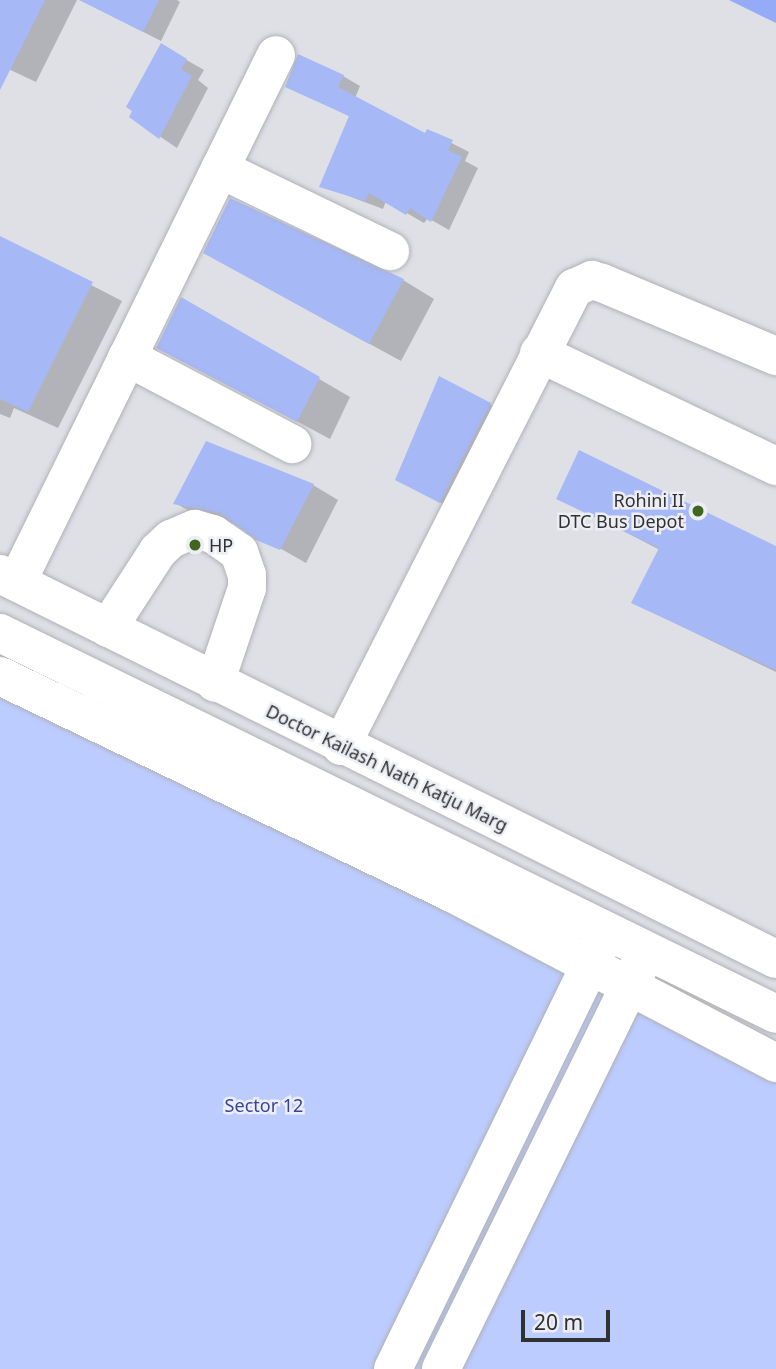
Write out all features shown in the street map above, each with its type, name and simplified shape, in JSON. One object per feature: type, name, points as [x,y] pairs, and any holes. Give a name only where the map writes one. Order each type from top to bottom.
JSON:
[{"type":"main road","points":[[8,578],[127,357],[276,55]]},
{"type":"main road","points":[[220,169],[390,251]]},
{"type":"main road","points":[[341,746],[574,288],[592,280],[776,356]]},
{"type":"main road","points":[[539,353],[776,466]]},
{"type":"main road","points":[[127,357],[292,444]]},
{"type":"main road","points":[[108,628],[158,551],[183,530],[195,529],[228,542],[239,552],[247,588],[215,683]]},
{"type":"main road","name":"Doctor Kailash Nath Katju Marg","points":[[8,578],[341,746],[776,959]]},
{"type":"main road","points":[[0,633],[776,1014]]},
{"type":"main road","points":[[0,676],[454,894],[776,1063]]},
{"type":"main road","points":[[393,1369],[607,931]]},
{"type":"main road","points":[[441,1369],[647,951]]},
{"type":"green space","name":"Sector 12","points":[[0,681],[776,1060],[776,1369],[0,1369]]},
{"type":"shaded area","points":[[729,0],[776,0],[776,23]]},
{"type":"building","points":[[0,0],[45,0],[0,90]]},
{"type":"building","points":[[79,0],[159,0],[143,32]]},
{"type":"building","points":[[161,43],[187,59],[181,69],[192,76],[159,139],[129,117],[132,111],[126,107]]},
{"type":"building","points":[[298,54],[344,75],[338,87],[425,133],[427,129],[453,140],[448,150],[462,157],[431,222],[410,208],[406,215],[369,193],[365,201],[319,187],[349,116],[285,87]]},
{"type":"building","points":[[230,198],[404,279],[369,344],[203,253]]},
{"type":"building","points":[[0,236],[93,282],[28,412],[0,399]]},
{"type":"building","points":[[181,297],[320,377],[297,422],[156,348]]},
{"type":"building","points":[[439,376],[491,403],[440,503],[395,480]]},
{"type":"building","points":[[206,441],[314,484],[280,550],[256,540],[219,513],[173,504]]},
{"type":"building","points":[[579,450],[776,546],[776,670],[631,603],[659,548],[556,499]]},
{"type":"place","name":"Rohini II DTC Bus Depot","points":[[698,511]]},
{"type":"place","name":"HP","points":[[195,545]]}]
